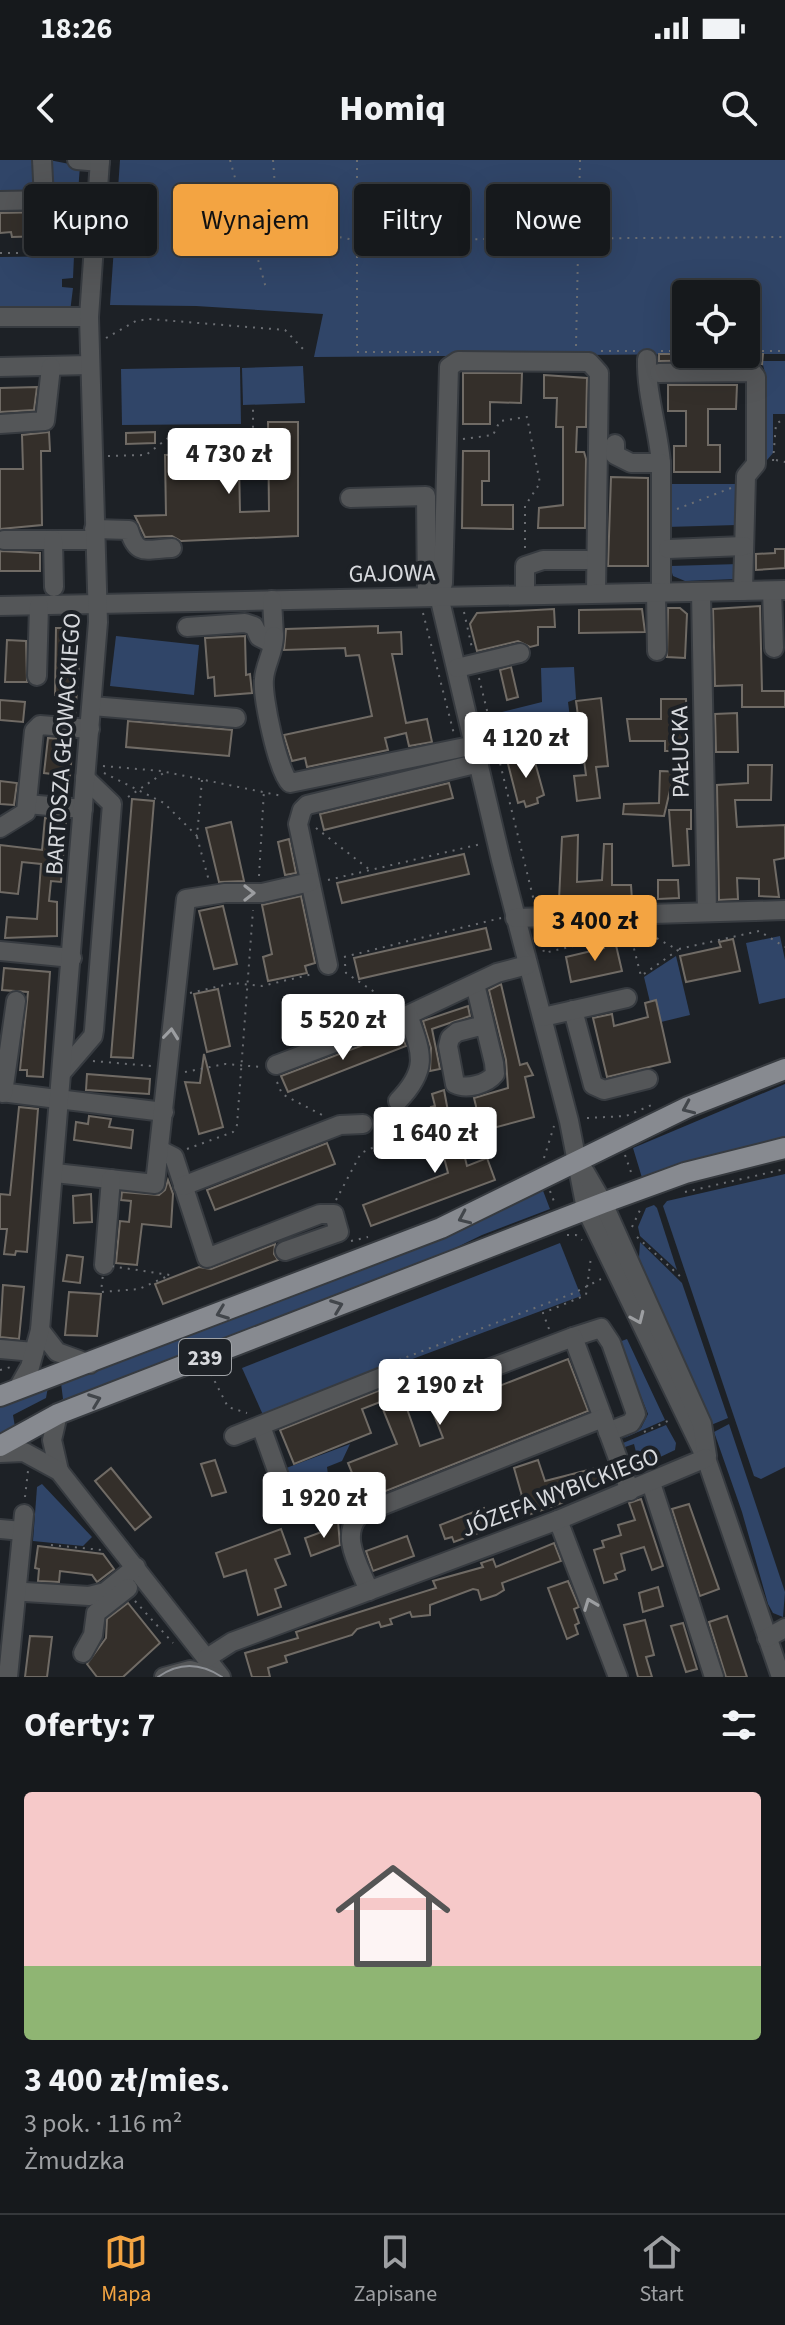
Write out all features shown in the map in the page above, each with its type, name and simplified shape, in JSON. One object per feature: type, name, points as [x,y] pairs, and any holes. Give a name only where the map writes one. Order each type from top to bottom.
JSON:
[{"type":"main road","name":"239","points":[[9,1393],[441,1228],[688,1107],[785,1069]]},
{"type":"main road","name":"239","points":[[0,1446],[58,1414],[564,1227],[595,1206],[643,1197],[785,1148]]},
{"type":"street","points":[[40,184],[42,160]]},
{"type":"street","points":[[77,160],[100,161]]},
{"type":"street","name":"BARTOSZA GŁOWACKIEGO","points":[[98,184],[100,161]]},
{"type":"street","points":[[0,201],[24,200]]},
{"type":"street","name":"BARTOSZA GŁOWACKIEGO","points":[[9,1393],[34,1352],[40,1330],[61,1099],[68,1065],[72,958],[98,605],[89,317],[93,256]]},
{"type":"street","points":[[0,317],[89,317]]},
{"type":"street","points":[[657,651],[661,463],[657,422],[647,377],[650,358],[752,372],[756,377],[756,464],[746,476],[743,591]]},
{"type":"street","points":[[430,602],[443,583],[449,367],[458,361],[589,362],[596,366],[599,373],[596,592]]},
{"type":"street","points":[[0,367],[90,365]]},
{"type":"street","points":[[0,424],[45,421],[51,367]]},
{"type":"street","points":[[615,444],[618,459],[631,463],[661,463]]},
{"type":"street","points":[[350,498],[426,496],[430,602],[457,668],[471,752],[508,913],[543,1017],[578,1161],[706,1458],[781,1677]]},
{"type":"street","points":[[4,540],[53,540],[129,530],[132,545],[137,549],[172,548]]},
{"type":"street","points":[[53,540],[54,587]]},
{"type":"street","points":[[668,549],[744,546]]},
{"type":"street","points":[[525,594],[525,566],[543,560],[587,560]]},
{"type":"street","points":[[774,648],[778,591]]},
{"type":"street","name":"GAJOWA","points":[[0,606],[272,600],[430,602],[525,594],[778,591]]},
{"type":"street","name":"PAŁUCKA","points":[[701,592],[707,912]]},
{"type":"street","points":[[272,600],[274,648],[263,680],[282,769],[290,783],[471,752]]},
{"type":"street","points":[[37,676],[39,606]]},
{"type":"street","points":[[187,627],[245,623],[254,626],[262,640],[274,636]]},
{"type":"street","points":[[457,668],[520,653]]},
{"type":"street","points":[[92,706],[236,718]]},
{"type":"street","points":[[0,828],[22,817],[27,804],[34,731],[40,725],[90,729]]},
{"type":"street","points":[[322,969],[316,882],[298,824],[302,810],[308,814],[471,752]]},
{"type":"street","points":[[68,1065],[94,1030],[112,804],[85,778]]},
{"type":"street","points":[[27,804],[83,809]]},
{"type":"street","points":[[285,1251],[339,1232],[329,1212],[207,1258],[183,1186],[167,1154],[164,1112],[174,1070],[186,899],[253,894],[316,882]]},
{"type":"street","points":[[508,913],[785,910]]},
{"type":"street","points":[[0,951],[72,958]]},
{"type":"street","points":[[275,1071],[408,1015],[497,973],[527,965]]},
{"type":"street","points":[[475,984],[484,1025]]},
{"type":"street","points":[[543,1017],[627,998]]},
{"type":"street","points":[[16,1001],[1,1092],[164,1112]]},
{"type":"street","points":[[573,1010],[593,1085],[604,1090],[648,1079]]},
{"type":"street","points":[[398,1101],[414,1085],[422,1069],[418,1042],[408,1015]]},
{"type":"street","points":[[183,1186],[340,1125],[369,1122]]},
{"type":"street","points":[[55,1173],[155,1184],[167,1154]]},
{"type":"street","points":[[104,1265],[111,1179]]},
{"type":"street","points":[[369,1591],[349,1533],[351,1523],[361,1514],[606,1425],[631,1423],[636,1414],[611,1343],[601,1328],[438,1388]]},
{"type":"street","points":[[40,1330],[57,1352],[90,1364]]},
{"type":"street","points":[[573,1337],[630,1491]]},
{"type":"street","points":[[0,1349],[34,1352]]},
{"type":"street","points":[[234,1436],[392,1373]]},
{"type":"street","points":[[58,1414],[52,1440],[59,1471]]},
{"type":"street","points":[[261,1426],[289,1504],[297,1509],[334,1497],[352,1512],[361,1514]]},
{"type":"street","points":[[0,1453],[24,1452],[59,1471],[207,1658],[218,1677]]},
{"type":"street","name":"JÓZEFA WYBICKIEGO","points":[[207,1658],[236,1640],[558,1520],[706,1458]]},
{"type":"street","points":[[651,1483],[714,1677]]},
{"type":"street","points":[[558,1520],[618,1677]]},
{"type":"street","points":[[0,1529],[23,1522],[8,1677]]},
{"type":"street","points":[[0,1562],[20,1561]]},
{"type":"street","points":[[25,1592],[89,1596],[105,1592],[139,1572]]},
{"type":"street","points":[[83,1653],[93,1635],[96,1613],[139,1572]]},
{"type":"street","points":[[767,1638],[785,1628]]},
{"type":"street","points":[[164,1677],[190,1670],[218,1677]]},
{"type":"path","points":[[230,160],[266,288]]},
{"type":"path","points":[[273,160],[278,225],[354,239]]},
{"type":"path","points":[[357,160],[357,184]]},
{"type":"path","points":[[580,160],[580,184]]},
{"type":"path","points":[[610,240],[785,237]]},
{"type":"path","points":[[0,253],[24,253]]},
{"type":"path","points":[[357,256],[357,352],[451,352]]},
{"type":"path","points":[[576,351],[579,256]]},
{"type":"path","points":[[104,338],[136,321],[149,319],[285,330],[305,351]]},
{"type":"path","points":[[589,351],[650,358],[672,354]]},
{"type":"path","points":[[760,351],[785,351]]},
{"type":"path","points":[[107,456],[146,455],[172,435],[253,436],[253,409]]},
{"type":"path","points":[[454,441],[493,435],[500,421],[527,417],[540,483],[525,506],[525,566]]},
{"type":"path","points":[[775,460],[776,424],[785,418]]},
{"type":"path","points":[[756,464],[775,460],[785,462]]},
{"type":"path","points":[[661,515],[746,483]]},
{"type":"path","points":[[430,602],[471,752]]},
{"type":"path","points":[[468,602],[463,612],[532,893],[523,895]]},
{"type":"path","points":[[197,836],[164,803],[103,773],[98,766],[165,772],[264,790],[308,814],[370,870]]},
{"type":"path","points":[[112,804],[140,790],[165,772]]},
{"type":"path","points":[[202,778],[197,836],[212,895]]},
{"type":"path","points":[[167,1154],[233,1132],[237,1125],[246,985],[252,962],[253,894],[260,875],[264,790]]},
{"type":"path","points":[[316,882],[481,844]]},
{"type":"path","points":[[408,1015],[346,973],[343,957],[503,917],[508,913]]},
{"type":"path","points":[[539,925],[544,953],[641,930],[678,950]]},
{"type":"path","points":[[630,933],[641,976],[678,950],[759,931],[785,947]]},
{"type":"path","points":[[187,993],[233,983],[262,986],[322,969]]},
{"type":"path","points":[[68,1065],[174,1070],[225,1064],[275,1071],[282,1094],[340,1125]]},
{"type":"path","points":[[612,1117],[643,1197]]},
{"type":"path","points":[[329,1212],[361,1153],[381,1144],[383,1140],[369,1122]]},
{"type":"path","points":[[679,1193],[785,1169]]},
{"type":"path","points":[[545,1178],[564,1227]]},
{"type":"path","points":[[633,1227],[636,1236],[682,1278]]},
{"type":"path","points":[[543,1313],[580,1300],[589,1285],[592,1248]]},
{"type":"path","points":[[104,1265],[117,1267],[170,1275],[139,1289],[101,1292],[104,1265]]},
{"type":"path","points":[[589,1285],[606,1276]]},
{"type":"path","points":[[23,1522],[29,1467]]},
{"type":"path","points":[[84,1548],[91,1544]]},
{"type":"path","points":[[51,1545],[106,1551]]},
{"type":"shaded area","points":[[0,160],[36,160],[38,184],[24,184],[24,190],[0,191]]},
{"type":"shaded area","points":[[49,160],[80,166],[79,184],[48,184]]},
{"type":"shaded area","points":[[120,160],[785,160],[785,354],[760,354],[760,280],[672,280],[672,354],[314,357],[323,314],[196,306],[110,305],[113,256],[157,256],[157,184],[118,184]]},
{"type":"shaded area","points":[[74,256],[73,278],[62,279],[62,287],[73,288],[70,312],[0,312],[0,257]]},
{"type":"shaded area","points":[[762,361],[785,361],[785,414],[773,414],[773,453],[767,460],[766,377]]},
{"type":"shaded area","points":[[303,366],[305,403],[243,405],[242,368]]},
{"type":"shaded area","points":[[240,367],[241,424],[122,425],[121,369]]},
{"type":"shaded area","points":[[667,484],[737,484],[737,525],[666,527]]},
{"type":"shaded area","points":[[739,564],[736,579],[685,581],[673,576],[670,566]]},
{"type":"shaded area","points":[[116,636],[199,645],[194,695],[110,686]]},
{"type":"shaded area","points":[[574,667],[576,699],[568,702],[572,734],[502,749],[494,714],[542,702],[541,668]]},
{"type":"shaded area","points":[[590,923],[592,938],[548,947],[544,925]]},
{"type":"shaded area","points":[[780,936],[785,960],[785,998],[759,1004],[746,943]]},
{"type":"shaded area","points":[[676,956],[690,1015],[661,1022],[650,1002],[644,977]]},
{"type":"shaded area","points":[[785,1084],[785,1139],[724,1153],[643,1181],[633,1148]]},
{"type":"shaded area","points":[[785,1174],[785,1467],[761,1479],[754,1476],[663,1206],[667,1201]]},
{"type":"shaded area","points":[[542,1188],[550,1209],[482,1235],[412,1269],[26,1420],[63,1399],[61,1383]]},
{"type":"shaded area","points":[[654,1205],[677,1270],[640,1236],[638,1227],[646,1208]]},
{"type":"shaded area","points":[[640,1242],[682,1283],[728,1418],[711,1425],[639,1258]]},
{"type":"shaded area","points":[[560,1243],[581,1296],[263,1415],[242,1368]]},
{"type":"shaded area","points":[[627,1339],[665,1420],[622,1439],[641,1428],[648,1414],[619,1342]]},
{"type":"shaded area","points":[[48,1387],[46,1398],[13,1415],[15,1427],[0,1438],[0,1403]]},
{"type":"shaded area","points":[[729,1424],[785,1592],[783,1617],[773,1613],[768,1604],[742,1512],[714,1432]]},
{"type":"shaded area","points":[[666,1425],[676,1443],[675,1450],[635,1469],[628,1455],[636,1452],[634,1444],[625,1447],[623,1443]]},
{"type":"shaded area","points":[[350,1444],[342,1461],[327,1467],[330,1490],[298,1503],[281,1470]]},
{"type":"shaded area","points":[[42,1484],[92,1537],[83,1546],[33,1541],[37,1487]]},
{"type":"building","points":[[24,212],[24,237],[12,237],[11,232],[0,233],[0,213]]},
{"type":"building","points":[[659,354],[672,354],[672,361],[659,361]]},
{"type":"building","points":[[463,373],[522,373],[521,403],[490,402],[490,424],[463,424]]},
{"type":"building","points":[[544,375],[587,378],[586,427],[577,427],[576,452],[584,452],[586,459],[585,528],[538,528],[539,508],[563,505],[563,427],[556,427],[557,398],[544,398]]},
{"type":"building","points":[[668,385],[737,385],[736,409],[708,409],[708,445],[720,445],[720,472],[674,472],[674,446],[686,446],[686,411],[668,411]]},
{"type":"building","points":[[37,387],[34,410],[0,412],[0,388]]},
{"type":"building","points":[[268,422],[298,422],[298,536],[181,541],[172,536],[145,537],[135,516],[166,515],[165,455],[195,454],[195,465],[239,464],[240,512],[269,511]]},
{"type":"building","points":[[49,432],[50,451],[41,451],[42,525],[0,529],[0,469],[23,469],[22,435]]},
{"type":"building","points":[[155,432],[155,443],[126,444],[126,433]]},
{"type":"building","points":[[463,451],[489,451],[489,481],[482,481],[482,505],[513,505],[513,529],[462,528]]},
{"type":"building","points":[[611,477],[648,478],[648,566],[608,566]]},
{"type":"building","points":[[775,549],[785,549],[785,568],[756,570],[756,554],[775,553]]},
{"type":"building","points":[[0,551],[40,553],[40,571],[0,571]]},
{"type":"building","points":[[760,606],[762,691],[785,691],[785,707],[742,707],[742,685],[715,686],[713,609]]},
{"type":"building","points":[[668,608],[680,608],[687,614],[685,658],[667,657]]},
{"type":"building","points":[[554,609],[555,627],[538,627],[538,645],[530,647],[518,641],[477,651],[470,624],[477,613]]},
{"type":"building","points":[[642,609],[645,632],[579,633],[579,610]]},
{"type":"building","points":[[378,626],[378,633],[401,632],[402,654],[392,654],[406,723],[427,719],[432,742],[409,746],[406,733],[385,738],[388,750],[307,767],[305,758],[292,761],[284,735],[372,716],[359,655],[346,656],[345,648],[284,650],[286,629]]},
{"type":"building","points":[[56,628],[77,628],[79,664],[75,716],[62,715],[64,696],[55,695]]},
{"type":"building","points":[[245,636],[246,675],[250,674],[252,693],[215,696],[214,677],[208,678],[205,638]]},
{"type":"building","points":[[7,640],[26,641],[27,682],[5,682]]},
{"type":"building","points":[[511,667],[518,697],[507,700],[500,670]]},
{"type":"building","points":[[601,698],[608,766],[596,767],[600,798],[577,801],[574,776],[586,775],[576,701]]},
{"type":"building","points":[[661,699],[686,699],[688,751],[665,751],[665,741],[630,741],[627,719],[661,719]]},
{"type":"building","points":[[0,700],[25,702],[23,722],[0,720]]},
{"type":"building","points":[[737,713],[738,752],[716,752],[715,714]]},
{"type":"building","points":[[128,721],[232,730],[229,756],[126,747]]},
{"type":"building","points":[[48,738],[73,740],[70,776],[44,773]]},
{"type":"building","points":[[533,755],[544,795],[537,798],[538,803],[526,807],[524,801],[518,803],[507,760]]},
{"type":"building","points":[[748,765],[772,765],[771,800],[735,800],[737,827],[785,825],[785,858],[774,860],[779,897],[759,896],[759,879],[737,878],[738,899],[719,900],[717,785],[748,783]]},
{"type":"building","points":[[660,771],[684,772],[684,786],[671,786],[664,816],[623,814],[624,804],[659,803]]},
{"type":"building","points":[[0,781],[17,783],[14,805],[0,804]]},
{"type":"building","points":[[449,783],[453,798],[324,830],[320,814]]},
{"type":"building","points":[[132,799],[154,801],[133,1058],[111,1057]]},
{"type":"building","points":[[669,810],[691,810],[691,829],[687,829],[689,865],[673,866]]},
{"type":"building","points":[[45,818],[66,820],[61,882],[51,881],[49,901],[57,902],[57,936],[5,938],[7,917],[37,919],[41,864],[22,862],[18,894],[0,892],[0,845],[42,850]]},
{"type":"building","points":[[231,822],[244,881],[219,882],[206,828]]},
{"type":"building","points":[[578,835],[577,882],[602,880],[604,844],[612,844],[612,885],[631,885],[632,900],[577,903],[577,899],[559,900],[562,837]]},
{"type":"building","points":[[289,839],[296,873],[285,875],[278,842]]},
{"type":"building","points":[[464,854],[469,874],[342,903],[337,883]]},
{"type":"building","points":[[658,880],[678,880],[679,898],[658,899]]},
{"type":"building","points":[[301,896],[315,963],[305,966],[307,973],[268,981],[263,957],[272,954],[262,905]]},
{"type":"building","points":[[223,906],[237,964],[214,969],[199,911]]},
{"type":"building","points":[[486,928],[491,949],[359,979],[354,958]]},
{"type":"building","points":[[733,939],[740,971],[686,982],[680,956],[721,947],[719,942]]},
{"type":"building","points":[[615,941],[622,971],[571,982],[566,957],[604,948],[603,943]]},
{"type":"building","points":[[4,968],[50,972],[43,1077],[27,1076],[27,1070],[20,1070],[28,992],[2,990]]},
{"type":"building","points":[[501,984],[520,1065],[527,1063],[533,1075],[525,1077],[534,1117],[482,1131],[474,1098],[508,1088],[506,1060],[489,990]]},
{"type":"building","points":[[218,989],[230,1046],[207,1052],[194,994]]},
{"type":"building","points":[[656,1000],[670,1062],[607,1077],[593,1018],[612,1014],[614,1026],[648,1017],[645,1003]]},
{"type":"building","points":[[468,1006],[470,1016],[432,1029],[440,1069],[430,1071],[431,1048],[423,1021]]},
{"type":"building","points":[[400,1031],[406,1046],[288,1092],[281,1076]]},
{"type":"building","points":[[204,1054],[223,1127],[199,1134],[185,1082],[200,1083]]},
{"type":"building","points":[[87,1074],[150,1079],[149,1094],[86,1090]]},
{"type":"building","points":[[444,1090],[454,1143],[461,1142],[467,1166],[487,1158],[495,1180],[371,1226],[363,1205],[448,1173],[431,1107],[435,1106],[432,1094]]},
{"type":"building","points":[[19,1107],[38,1109],[27,1252],[16,1251],[15,1255],[4,1254],[7,1229],[0,1229],[0,1194],[10,1195]]},
{"type":"building","points":[[89,1116],[111,1119],[109,1127],[133,1130],[131,1148],[74,1140],[76,1122],[88,1124]]},
{"type":"building","points":[[327,1143],[335,1164],[215,1210],[207,1190]]},
{"type":"building","points":[[168,1180],[173,1194],[171,1227],[142,1224],[137,1265],[116,1263],[120,1221],[129,1222],[131,1201],[121,1200],[122,1192],[159,1195],[165,1190]]},
{"type":"building","points":[[91,1194],[92,1222],[74,1223],[73,1196]]},
{"type":"building","points":[[275,1244],[274,1254],[278,1260],[163,1304],[155,1284],[199,1267],[211,1269]]},
{"type":"building","points":[[67,1255],[83,1257],[80,1283],[63,1281]]},
{"type":"building","points":[[3,1285],[24,1287],[19,1339],[0,1337]]},
{"type":"building","points":[[69,1292],[101,1294],[97,1336],[65,1335]]},
{"type":"building","points":[[568,1359],[588,1411],[363,1500],[348,1463],[397,1444],[380,1402],[362,1409],[371,1433],[294,1464],[280,1430],[398,1383],[420,1446],[443,1438],[433,1412]]},
{"type":"building","points":[[215,1460],[226,1492],[212,1496],[201,1464]]},
{"type":"building","points":[[538,1460],[545,1481],[600,1467],[605,1480],[599,1482],[601,1487],[560,1497],[562,1503],[514,1520],[508,1501],[522,1496],[514,1468]]},
{"type":"building","points":[[111,1468],[151,1517],[135,1530],[95,1481]]},
{"type":"building","points":[[641,1499],[663,1566],[652,1570],[644,1547],[621,1554],[625,1570],[615,1574],[617,1579],[604,1583],[594,1550],[604,1547],[602,1541],[621,1535],[618,1525],[635,1520],[629,1503]]},
{"type":"building","points":[[689,1504],[719,1589],[700,1596],[672,1509]]},
{"type":"building","points":[[484,1508],[492,1528],[454,1542],[452,1537],[445,1539],[440,1525]]},
{"type":"building","points":[[338,1521],[340,1545],[311,1556],[305,1538],[327,1530],[326,1525]]},
{"type":"building","points":[[281,1529],[290,1554],[275,1559],[286,1585],[275,1589],[281,1607],[258,1615],[246,1570],[224,1577],[216,1553]]},
{"type":"building","points":[[407,1536],[414,1556],[373,1571],[366,1551]]},
{"type":"building","points":[[554,1543],[561,1561],[502,1583],[504,1590],[496,1595],[481,1600],[478,1590],[473,1589],[430,1605],[430,1615],[412,1617],[410,1612],[390,1619],[392,1624],[381,1627],[379,1622],[357,1629],[352,1635],[285,1656],[287,1662],[268,1668],[270,1677],[252,1677],[245,1653],[298,1638],[296,1632],[436,1588],[433,1581],[483,1567],[481,1563],[493,1559],[496,1567]]},
{"type":"building","points":[[38,1546],[103,1554],[114,1569],[97,1582],[92,1575],[60,1571],[59,1582],[38,1581],[39,1569],[35,1568]]},
{"type":"building","points":[[568,1581],[579,1607],[574,1609],[579,1623],[575,1625],[578,1634],[567,1639],[548,1588]]},
{"type":"building","points":[[658,1587],[663,1606],[643,1612],[639,1593]]},
{"type":"building","points":[[128,1603],[160,1643],[123,1677],[97,1677],[87,1664],[106,1638],[107,1619]]},
{"type":"building","points":[[727,1616],[747,1677],[726,1677],[709,1622]]},
{"type":"building","points":[[645,1620],[654,1655],[646,1657],[652,1677],[638,1677],[624,1625]]},
{"type":"building","points":[[683,1623],[697,1669],[686,1672],[671,1626]]},
{"type":"building","points":[[30,1636],[52,1637],[47,1677],[25,1677]]},
{"type":"tram line","points":[[158,1677],[190,1666],[222,1677]]}]
